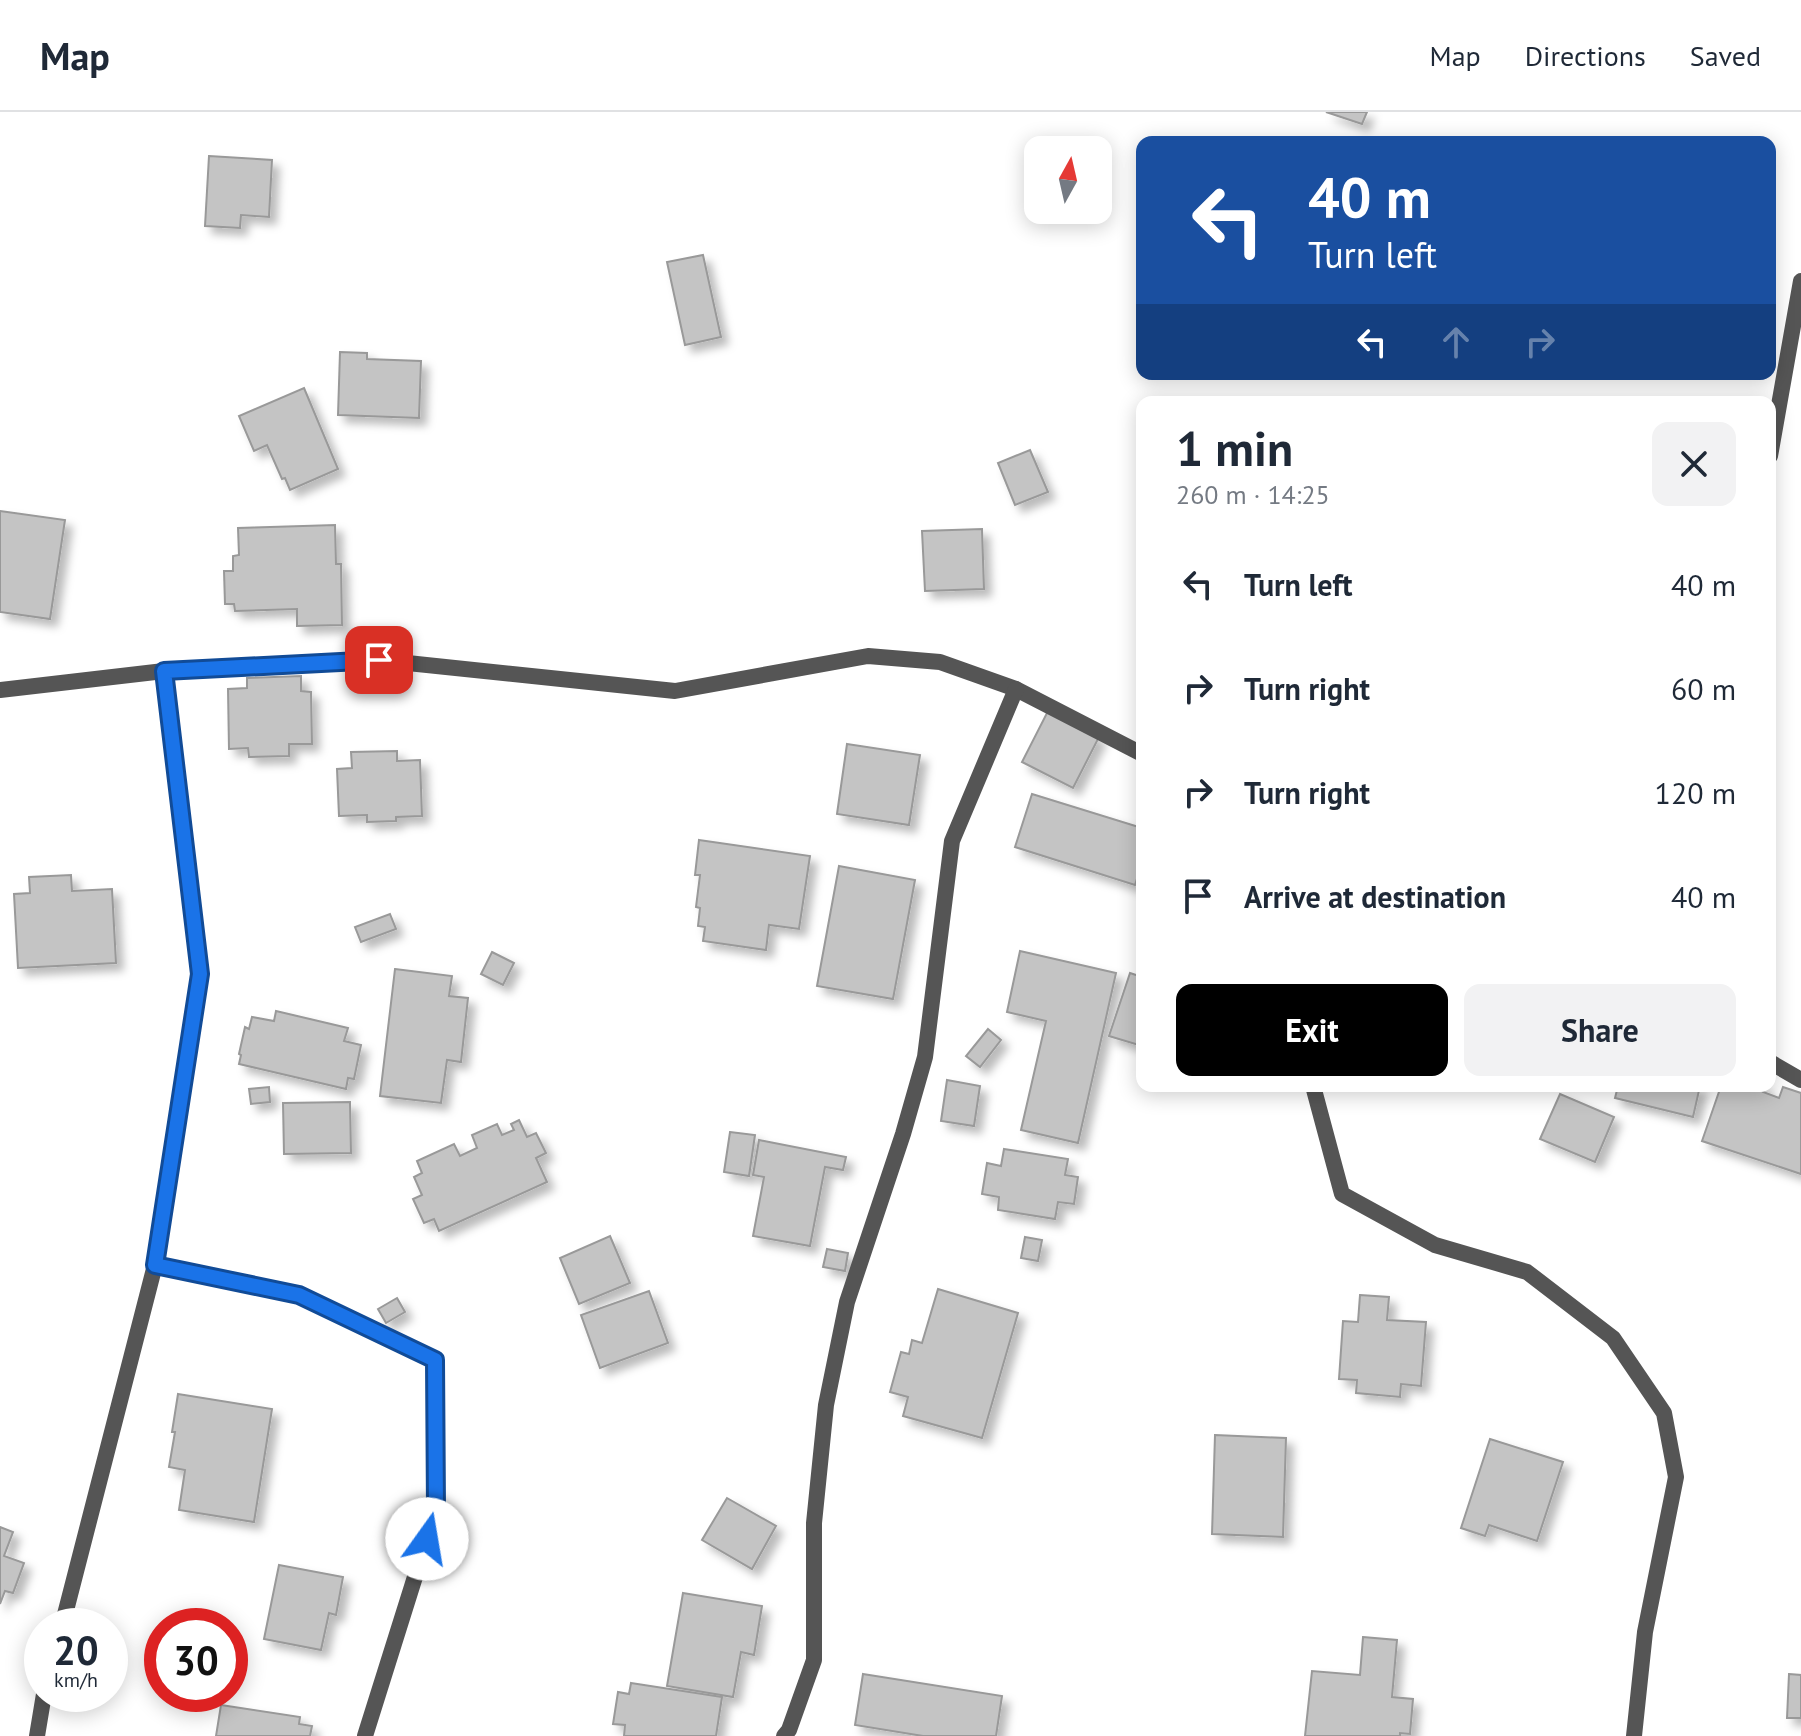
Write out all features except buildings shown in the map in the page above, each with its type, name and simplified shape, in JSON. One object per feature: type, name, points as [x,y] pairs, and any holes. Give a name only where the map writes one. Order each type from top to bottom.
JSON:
[{"type":"street","points":[[1776,422],[1801,281]]},
{"type":"street","points":[[0,690],[164,671],[379,660],[675,691],[868,656],[940,662],[1016,689],[1136,751]]},
{"type":"street","points":[[67,1608],[155,1265],[200,974],[164,671]]},
{"type":"street","points":[[784,1736],[789,1730],[814,1660],[814,1523],[826,1405],[847,1302],[925,1057],[952,841],[1016,689]]},
{"type":"street","points":[[1776,1065],[1801,1080]]},
{"type":"street","points":[[1315,1092],[1342,1194],[1435,1245],[1527,1272],[1613,1338],[1664,1413],[1676,1477],[1645,1632],[1634,1736]]},
{"type":"street","points":[[155,1265],[299,1295],[435,1360],[436,1510],[365,1736]]},
{"type":"street","points":[[37,1736],[41,1712]]},
{"type":"route","points":[[379,660],[164,671],[200,974],[155,1265],[299,1295],[435,1360],[436,1510],[427,1539]]}]
